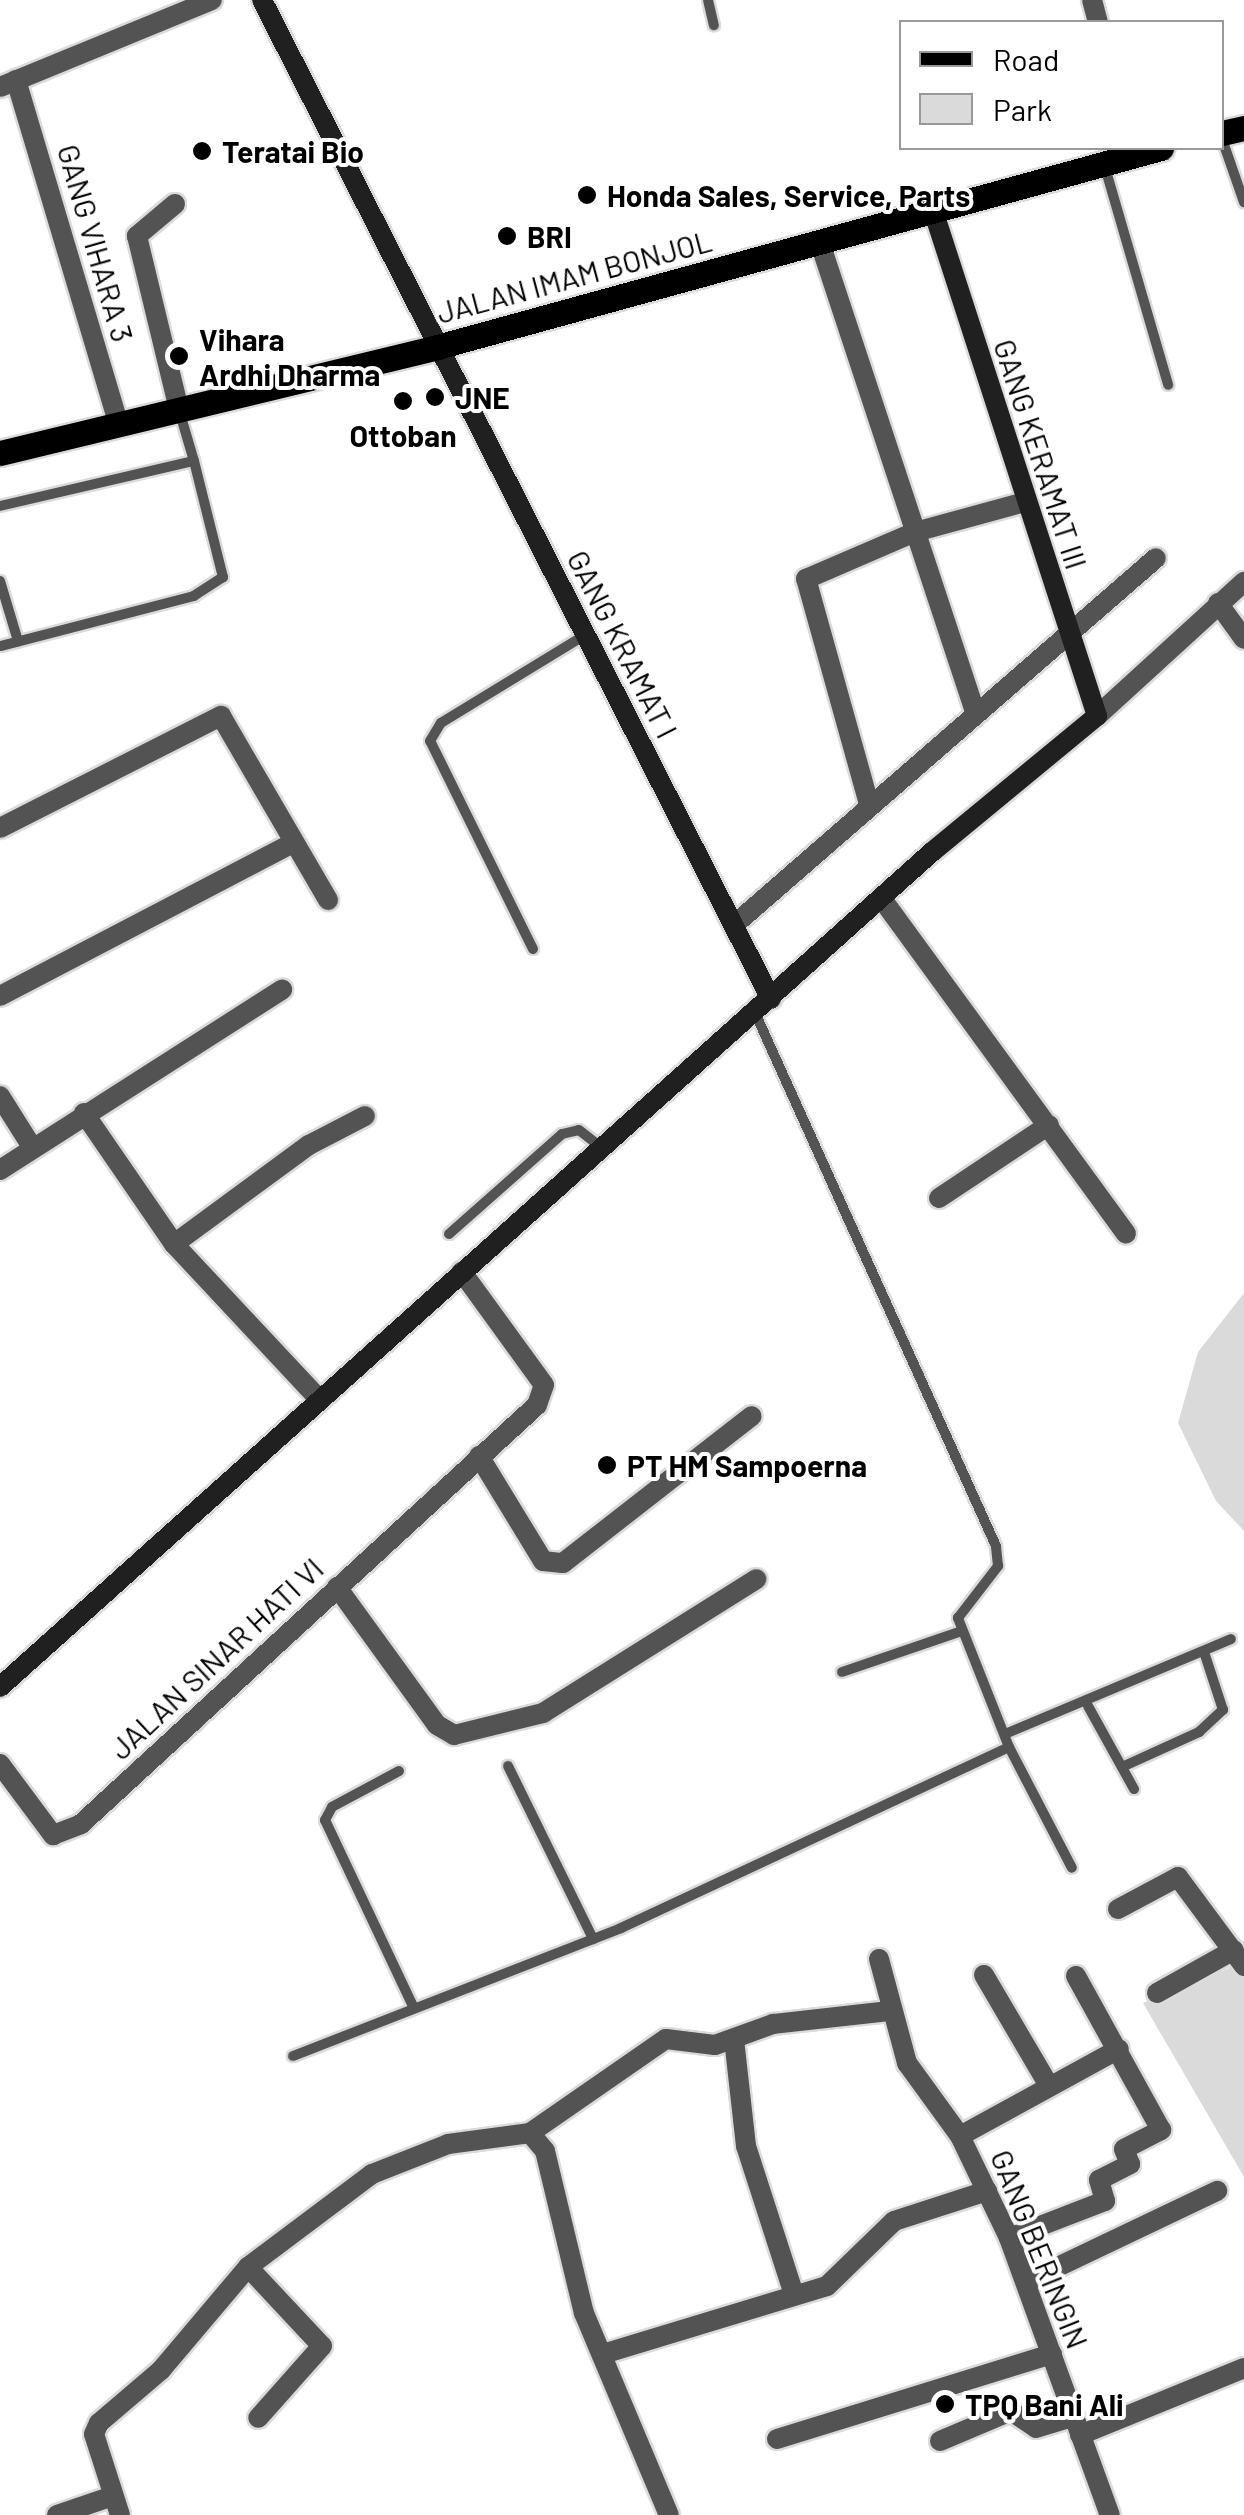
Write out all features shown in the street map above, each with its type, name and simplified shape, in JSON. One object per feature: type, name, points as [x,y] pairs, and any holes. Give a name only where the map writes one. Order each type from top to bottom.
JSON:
[{"type":"main road","name":"JALAN IMAM BONJOL","points":[[0,453],[437,347],[820,243],[1104,163],[1133,151]]},
{"type":"street","points":[[8,84],[212,0]]},
{"type":"street","name":"GANG KRAMAT I","points":[[262,0],[734,924],[756,969],[763,1007]]},
{"type":"street","name":"GANG VIHARA 3","points":[[8,84],[118,424]]},
{"type":"street","points":[[175,204],[137,236],[179,410]]},
{"type":"street","name":"GANG KERAMAT III","points":[[934,210],[1024,502],[1097,716]]},
{"type":"street","points":[[820,243],[974,710]]},
{"type":"street","points":[[869,804],[804,586],[914,532],[1024,502]]},
{"type":"street","points":[[734,924],[1066,629],[1156,558]]},
{"type":"street","points":[[0,1688],[319,1399],[882,899],[1097,716],[1244,582]]},
{"type":"street","points":[[1218,603],[1244,639]]},
{"type":"street","points":[[0,828],[221,716],[328,900]]},
{"type":"street","points":[[0,996],[292,843]]},
{"type":"street","points":[[882,899],[1126,1233]]},
{"type":"street","points":[[0,1170],[282,990]]},
{"type":"street","points":[[0,1096],[32,1148]]},
{"type":"street","points":[[84,1113],[174,1244],[319,1399]]},
{"type":"street","points":[[174,1244],[309,1144],[365,1116]]},
{"type":"street","points":[[940,1198],[1049,1125]]},
{"type":"street","name":"JALAN SINAR HATI VI","points":[[0,1764],[53,1834],[81,1824],[536,1405],[544,1385],[462,1272]]},
{"type":"street","points":[[479,1456],[543,1561],[564,1563],[752,1416]]},
{"type":"street","points":[[337,1587],[437,1725],[470,1734],[543,1713],[757,1578]]},
{"type":"street","points":[[1118,1910],[1178,1877],[1239,1958],[1158,1993]]},
{"type":"street","name":"GANG BERINGIN","points":[[879,1959],[888,2011],[907,2063],[960,2136],[1009,2238],[1110,2515]]},
{"type":"street","points":[[984,1976],[1048,2084]]},
{"type":"street","points":[[1009,2238],[1105,2201],[1098,2180],[1130,2164],[1124,2148],[1162,2130],[1076,1976]]},
{"type":"street","points":[[57,2515],[117,2505],[94,2434],[99,2423],[161,2370],[248,2267],[372,2174],[448,2144],[530,2133],[666,2039],[734,2038],[773,2024],[888,2011]]},
{"type":"street","points":[[734,2038],[746,2146],[794,2295]]},
{"type":"street","points":[[960,2136],[1048,2084],[1119,2049]]},
{"type":"street","points":[[530,2133],[546,2151],[603,2354],[669,2515]]},
{"type":"street","points":[[603,2354],[794,2295],[850,2270],[864,2242],[894,2221],[986,2191]]},
{"type":"street","points":[[1026,2282],[1217,2191]]},
{"type":"street","points":[[248,2267],[322,2346],[258,2418]]},
{"type":"street","points":[[777,2439],[1052,2354]]},
{"type":"street","points":[[940,2441],[1011,2411],[1036,2428],[1076,2426],[1244,2368]]},
{"type":"lane","points":[[708,0],[714,25]]},
{"type":"lane","points":[[1224,142],[1244,202]]},
{"type":"lane","points":[[1104,163],[1168,385]]},
{"type":"lane","points":[[0,646],[194,596],[223,577],[179,410]]},
{"type":"lane","points":[[0,506],[194,461]]},
{"type":"lane","points":[[0,581],[18,642]]},
{"type":"lane","points":[[533,948],[430,740],[441,723],[585,635]]},
{"type":"lane","points":[[763,1007],[996,1546],[998,1566],[964,1604],[959,1632],[1009,1747],[1072,1868]]},
{"type":"lane","points":[[449,1234],[562,1134],[578,1130],[602,1148]]},
{"type":"lane","points":[[842,1672],[959,1632]]},
{"type":"lane","points":[[1005,1734],[1088,1706],[1232,1639]]},
{"type":"lane","points":[[1122,1767],[1199,1732],[1223,1710],[1204,1652]]},
{"type":"lane","points":[[1088,1706],[1134,1788]]},
{"type":"lane","points":[[293,2056],[593,1939],[1009,1747]]},
{"type":"lane","points":[[508,1766],[593,1939]]},
{"type":"lane","points":[[400,1771],[332,1807],[325,1820],[413,2006]]},
{"type":"green space","points":[[1244,1293],[1244,1531],[1216,1501],[1178,1423],[1198,1352]]},
{"type":"green space","points":[[1244,1962],[1244,2177],[1143,2003]]},
{"type":"place","name":"Teratai Bio","points":[[202,151]]},
{"type":"place","name":"Honda Sales, Service, Parts","points":[[587,195]]},
{"type":"place","name":"BRI","points":[[507,236]]},
{"type":"place","name":"Vihara Ardhi Dharma","points":[[179,356]]},
{"type":"place","name":"JNE","points":[[435,397]]},
{"type":"place","name":"Ottoban","points":[[403,401]]},
{"type":"place","name":"PT HM Sampoerna","points":[[607,1465]]},
{"type":"place","name":"TPQ Bani Ali","points":[[945,2404]]}]
